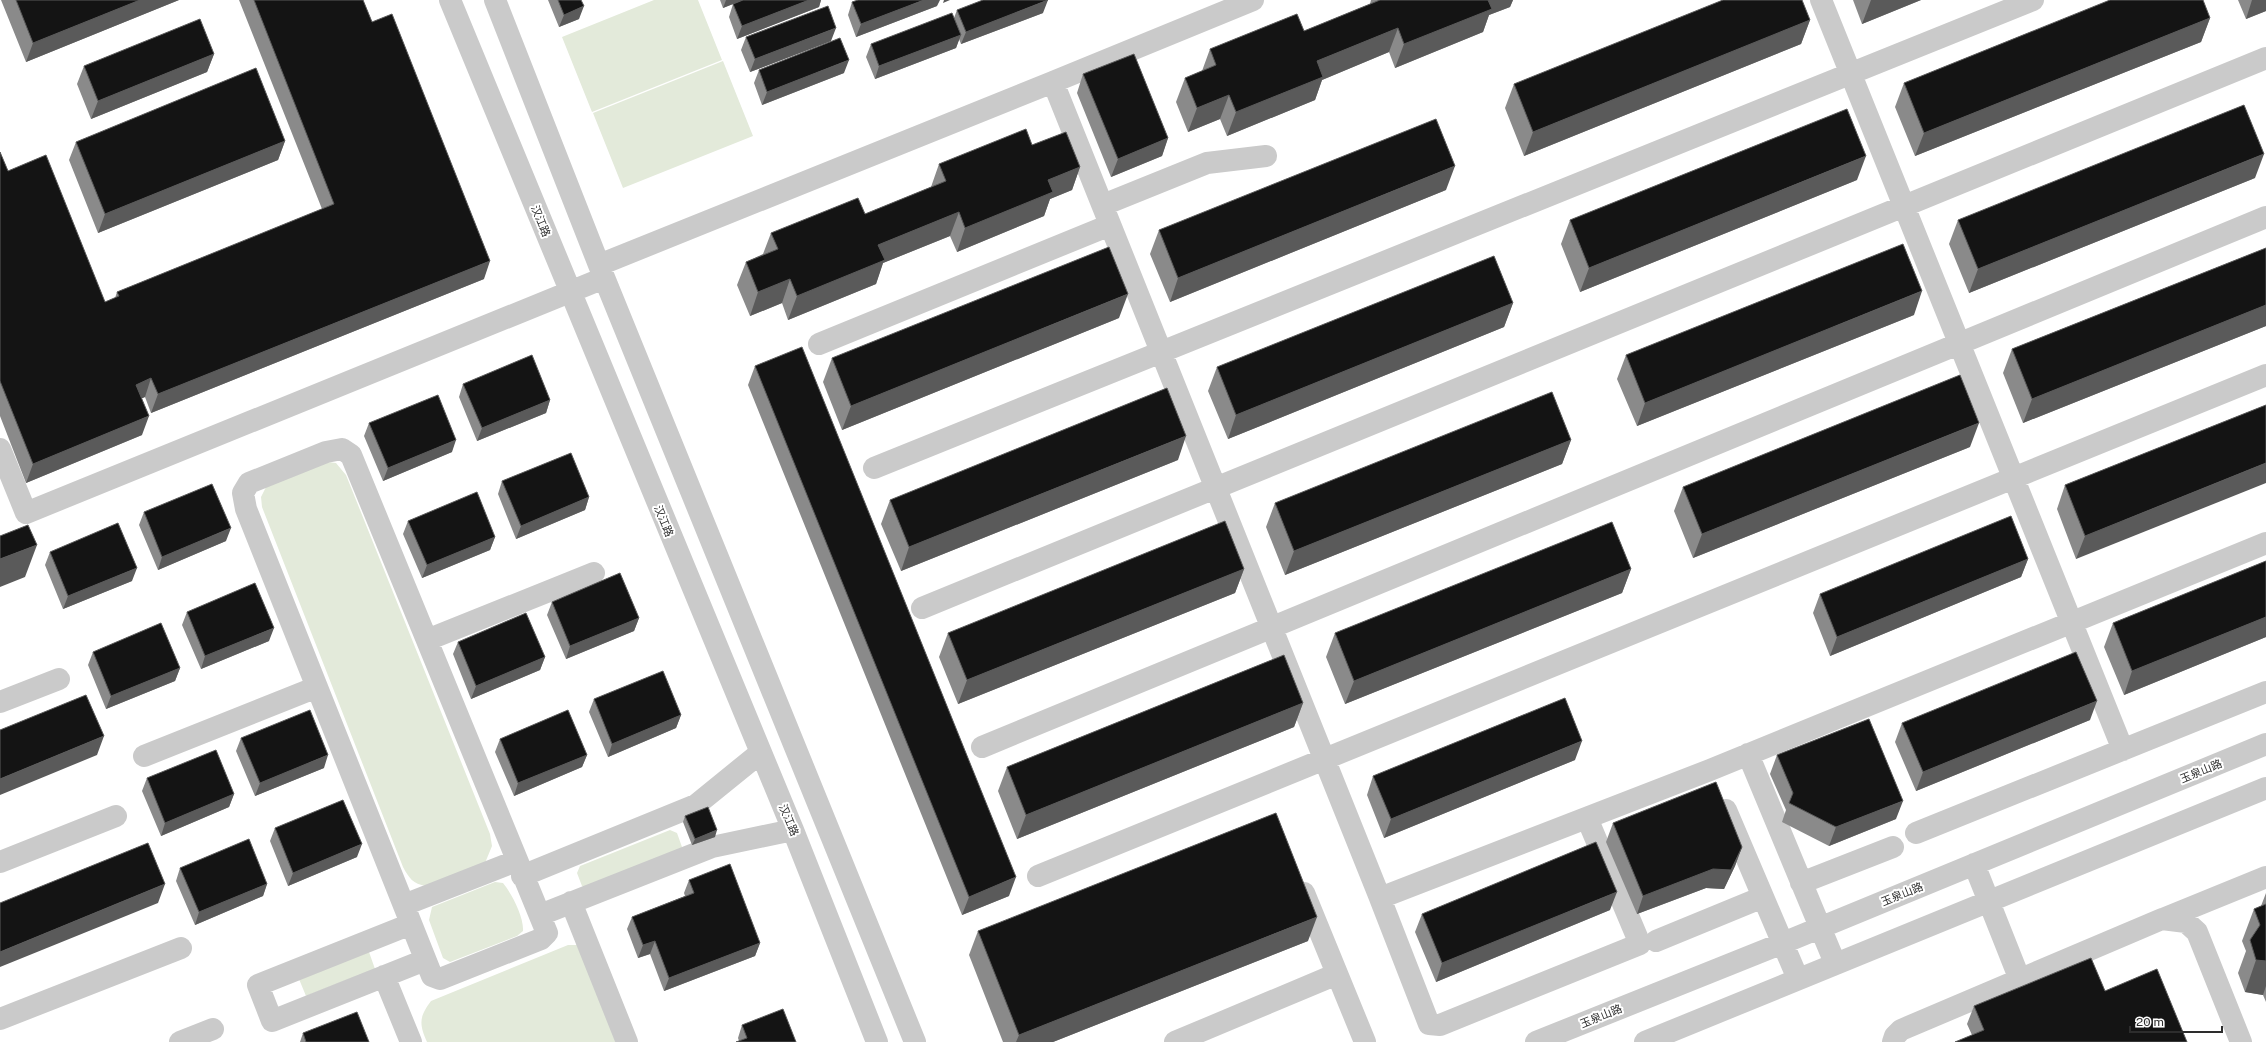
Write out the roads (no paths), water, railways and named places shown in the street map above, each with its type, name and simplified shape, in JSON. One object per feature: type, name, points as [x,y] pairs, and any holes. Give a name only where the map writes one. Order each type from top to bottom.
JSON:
[{"type":"street","name":"汉江路","points":[[450,0],[793,830],[877,1042]]},
{"type":"street","points":[[495,0],[602,272],[915,1042]]},
{"type":"street","points":[[0,448],[26,513],[570,292],[602,272],[1252,0]]},
{"type":"street","points":[[1821,0],[2123,750]]},
{"type":"street","points":[[874,468],[2033,0]]},
{"type":"street","points":[[922,608],[2266,58]]},
{"type":"street","points":[[1053,82],[1380,898],[1429,1024],[1440,1025],[1640,944],[1587,818]]},
{"type":"street","points":[[819,344],[1106,215],[1207,163],[1266,156]]},
{"type":"street","points":[[982,747],[2266,218]]},
{"type":"street","points":[[1038,876],[2266,374]]},
{"type":"street","points":[[342,449],[351,454],[427,640],[519,868],[547,933],[541,939],[440,979],[432,976],[425,960],[246,509],[243,493],[249,483],[326,452],[342,449]]},
{"type":"street","points":[[1380,898],[1710,770],[2266,543]]},
{"type":"street","points":[[427,640],[594,573]]},
{"type":"street","points":[[0,702],[59,679]]},
{"type":"street","points":[[144,756],[317,687]]},
{"type":"street","points":[[1916,833],[2266,692]]},
{"type":"street","name":"玉泉山路","points":[[1536,1042],[1783,943],[2266,744]]},
{"type":"street","points":[[425,960],[272,1020],[258,984],[407,915],[519,868],[696,805],[760,752]]},
{"type":"street","points":[[1748,754],[1835,963]]},
{"type":"street","points":[[1710,770],[1798,979]]},
{"type":"street","points":[[1645,1042],[2266,788]]},
{"type":"street","points":[[0,862],[116,816]]},
{"type":"street","points":[[540,915],[712,847],[793,830]]},
{"type":"street","points":[[1801,883],[1893,847]]},
{"type":"street","points":[[1974,864],[2020,980]]},
{"type":"street","points":[[1296,872],[1365,1042]]},
{"type":"street","points":[[1893,1042],[1895,1036],[1901,1030],[2162,919],[2266,877]]},
{"type":"street","points":[[1656,941],[1763,897]]},
{"type":"street","points":[[571,902],[627,1042]]},
{"type":"street","points":[[2162,919],[2186,922],[2197,932],[2241,1042]]},
{"type":"street","points":[[0,1019],[181,948]]},
{"type":"street","points":[[1175,1042],[1338,974]]},
{"type":"street","points":[[384,976],[411,1042]]},
{"type":"street","points":[[180,1042],[213,1029]]}]
